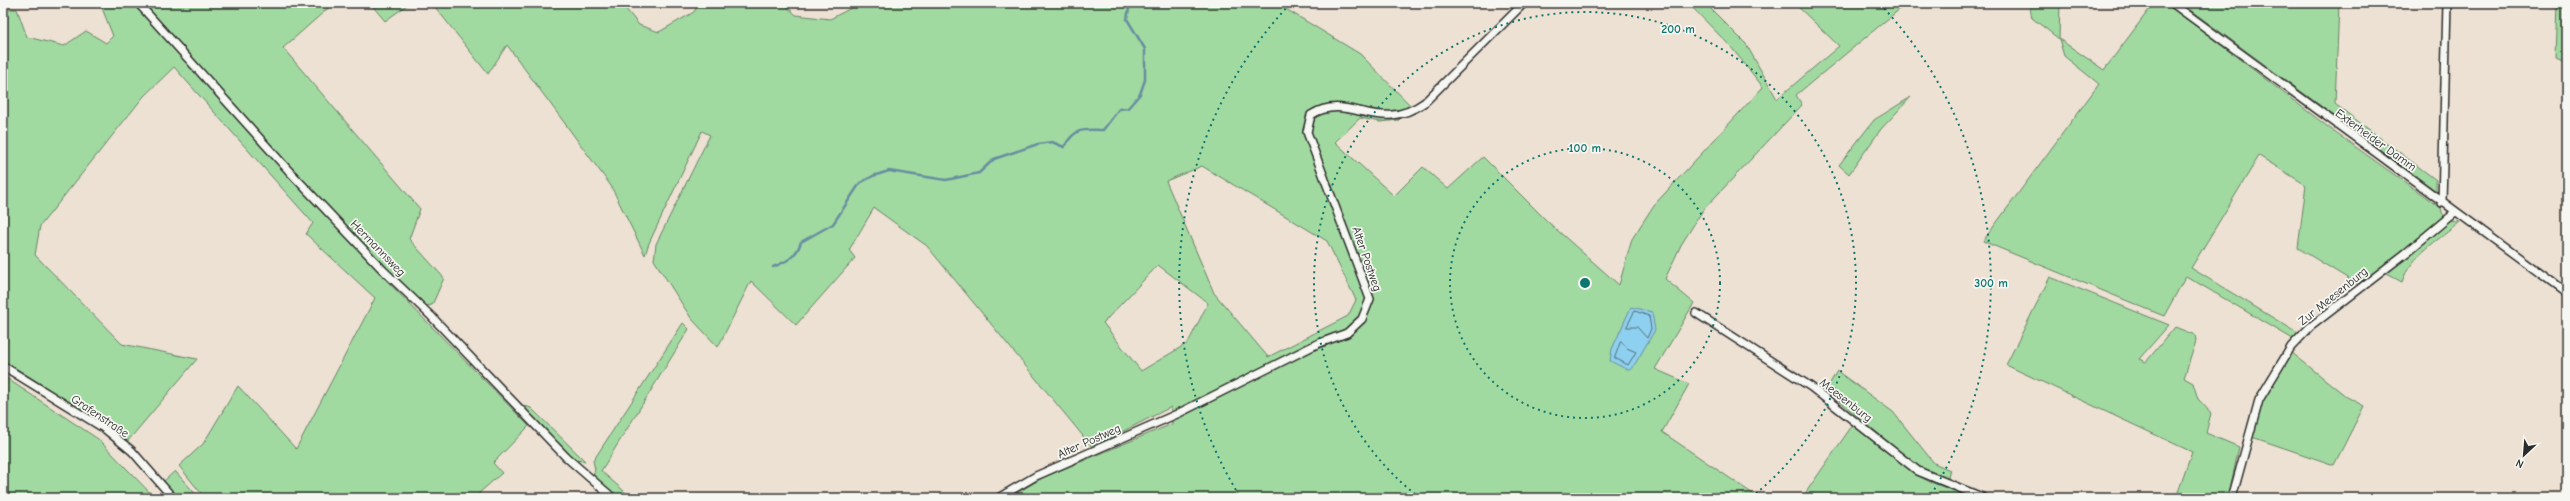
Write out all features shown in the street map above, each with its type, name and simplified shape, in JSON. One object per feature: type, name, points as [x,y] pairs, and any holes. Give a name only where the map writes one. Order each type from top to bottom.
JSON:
[{"type":"street","name":"Hermannsweg","points":[[138,3],[289,171],[373,259],[431,316],[566,457],[614,498]]},
{"type":"street","name":"Alter Postweg","points":[[998,498],[1036,476],[1177,414],[1317,344],[1347,333],[1362,319],[1370,299],[1307,132],[1311,115],[1329,107],[1346,108],[1380,116],[1412,112],[1425,102],[1524,3]]},
{"type":"street","name":"Exterheider Damm","points":[[2172,3],[2442,203],[2567,293]]},
{"type":"street","points":[[2442,203],[2447,3]]},
{"type":"street","name":"Zur Meesenburg","points":[[2232,498],[2239,466],[2259,400],[2291,348],[2310,327],[2406,253],[2455,212]]},
{"type":"street","name":"Meesenburg","points":[[1696,313],[1811,387],[1918,471],[1984,498]]},
{"type":"street","name":"Grafenstraße","points":[[3,366],[105,429],[132,451],[172,498]]},
{"type":"green space","points":[[100,3],[334,3],[283,48],[420,209],[409,239],[444,278],[432,305],[426,306],[388,270],[384,278],[529,426],[493,463],[502,473],[479,493],[483,498],[205,498],[179,466],[203,444],[238,386],[296,449],[375,298],[306,234],[313,223],[174,67],[144,96],[40,226],[35,255],[122,344],[197,359],[127,442],[104,424],[3,360],[3,9],[17,9],[27,37],[64,46],[86,31],[106,43],[113,36]]},
{"type":"green space","points":[[370,3],[410,3],[385,21]]},
{"type":"green space","points":[[432,3],[621,3],[639,25],[659,32],[694,12],[699,3],[783,3],[796,15],[830,19],[853,7],[852,3],[1276,3],[1360,54],[1412,107],[1399,120],[1380,122],[1360,118],[1335,142],[1394,196],[1423,167],[1448,189],[1483,157],[1548,222],[1619,285],[1632,239],[1654,205],[1763,87],[1731,47],[1688,3],[1705,3],[1746,44],[1777,99],[1839,46],[1794,3],[1907,3],[1796,95],[1802,105],[1703,210],[1681,245],[1665,279],[1694,303],[1655,369],[1689,384],[1662,432],[1759,498],[1008,498],[1044,477],[1172,424],[1171,407],[1092,447],[927,246],[874,208],[849,250],[855,258],[796,325],[751,281],[718,347],[691,318],[654,260],[656,244],[710,135],[702,131],[649,243],[645,255],[611,186],[507,45],[488,74]],"holes":[[[1202,166],[1327,241],[1356,300],[1348,316],[1268,357],[1214,293],[1166,181]],[[1158,265],[1208,303],[1188,343],[1141,371],[1103,323]]]},
{"type":"green space","points":[[2029,3],[2060,3],[2059,39],[2032,18]]},
{"type":"green space","points":[[2154,3],[2166,3],[2336,133],[2441,208],[2443,216],[2385,265],[2357,284],[2298,248],[2306,185],[2259,156],[2191,268],[2298,333],[2293,339],[2186,276],[2164,316],[1983,241],[2099,84],[2064,56],[2059,39],[2104,70]]},
{"type":"green space","points":[[2181,3],[2339,3],[2335,104],[2436,180],[2436,191]]},
{"type":"green space","points":[[2558,3],[2567,3],[2567,62],[2556,57]]},
{"type":"green space","points":[[1911,97],[1881,129],[1849,174],[1839,165],[1874,120]]},
{"type":"green space","points":[[2449,221],[2460,222],[2419,256],[2406,272],[2402,282],[2385,273]]},
{"type":"green space","points":[[2050,277],[2169,325],[2139,359],[2146,362],[2175,327],[2195,335],[2196,341],[2184,378],[2193,383],[2198,399],[2211,413],[2206,433],[2239,447],[2228,498],[2176,498],[2192,452],[2006,365]]},
{"type":"green space","points":[[683,323],[689,329],[601,471],[632,498],[617,498],[593,477],[595,469],[593,461]]},
{"type":"green space","points":[[2291,352],[2347,397],[2364,406],[2334,465],[2252,437],[2262,402]]},
{"type":"green space","points":[[1837,371],[1893,412],[1934,463],[1950,470],[1947,481],[1923,471],[1826,390]]},
{"type":"green space","points":[[3,376],[98,439],[155,498],[3,498]]},
{"type":"green space","points":[[519,404],[531,408],[585,461],[573,460]]},
{"type":"green space","points":[[1854,423],[1915,474],[1930,482],[1974,498],[1802,498]]},
{"type":"green space","points":[[175,471],[199,498],[177,498],[164,481]]},
{"type":"water","points":[[1631,307],[1652,312],[1655,330],[1632,369],[1628,370],[1610,361],[1612,349]]},
{"type":"waterway","points":[[773,267],[791,258],[797,251],[801,242],[833,224],[860,183],[873,176],[889,171],[946,180],[979,173],[994,159],[1038,144],[1052,142],[1064,147],[1072,136],[1080,131],[1103,130],[1119,109],[1128,108],[1140,94],[1145,80],[1145,49],[1127,19],[1130,3]]}]
